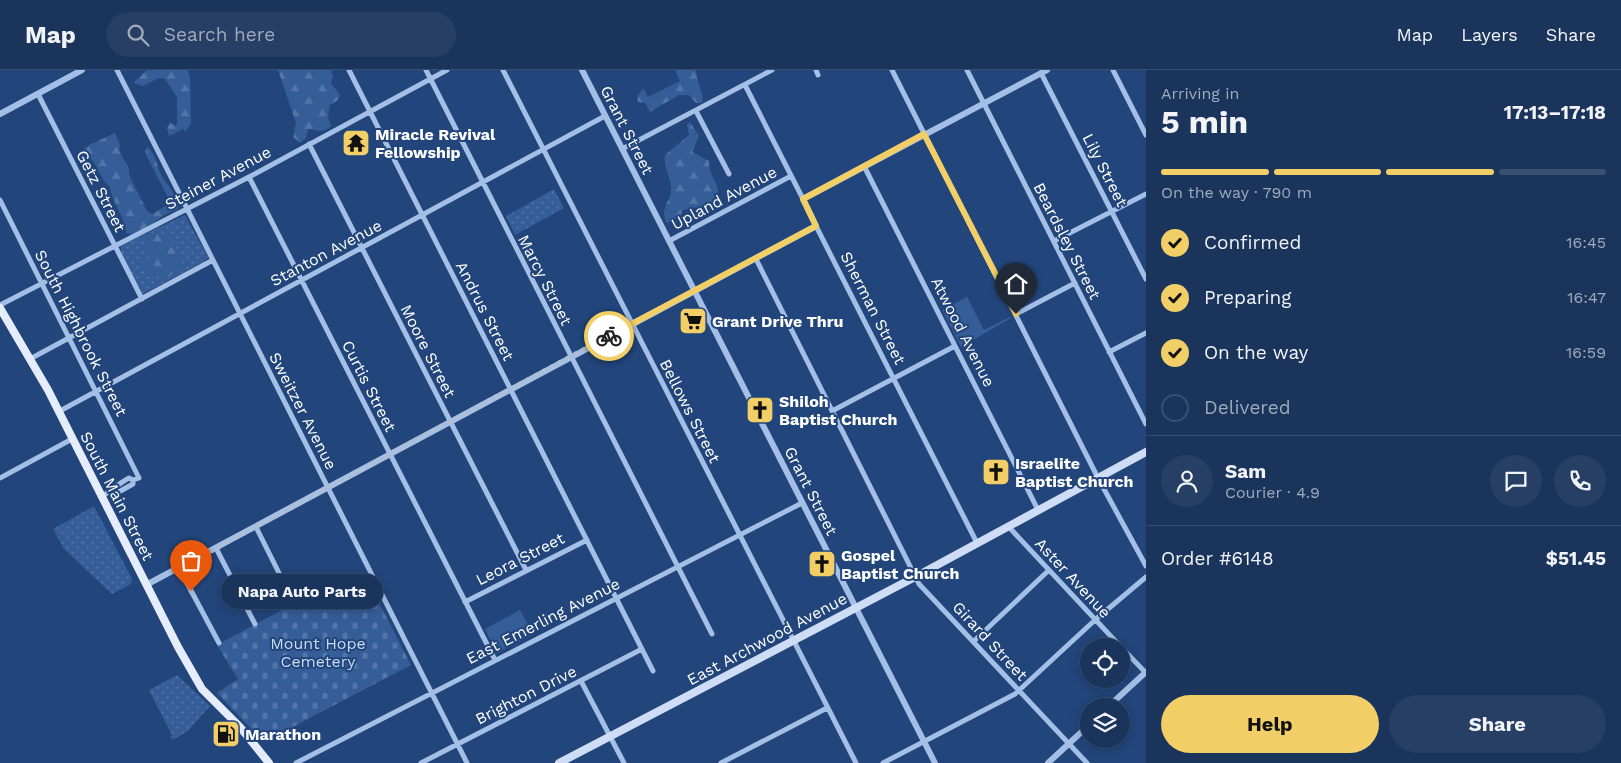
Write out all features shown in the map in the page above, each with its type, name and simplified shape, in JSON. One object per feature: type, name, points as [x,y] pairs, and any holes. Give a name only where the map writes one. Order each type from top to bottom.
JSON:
[{"type":"main road","name":"South Main Street","points":[[0,307],[30,359],[146,585],[202,689],[240,727],[269,763]]},
{"type":"main road","name":"East Archwood Avenue","points":[[559,763],[915,577],[1146,452]]},
{"type":"street","points":[[0,114],[82,70]]},
{"type":"street","name":"Sweitzer Avenue","points":[[117,70],[467,763]]},
{"type":"street","name":"Andrus Street","points":[[349,70],[653,671]]},
{"type":"street","name":"Marcy Street","points":[[426,70],[712,634]]},
{"type":"street","name":"Steiner Avenue","points":[[0,307],[249,177],[447,70]]},
{"type":"street","name":"Bellows Street","points":[[504,70],[856,763]]},
{"type":"street","name":"Grant Street","points":[[582,70],[935,763]]},
{"type":"street","points":[[622,149],[772,70]]},
{"type":"street","points":[[892,70],[1098,478],[1146,566]]},
{"type":"street","name":"Beardsley Street","points":[[967,70],[1146,424]]},
{"type":"street","points":[[1113,70],[1146,135]]},
{"type":"street","points":[[803,199],[1044,72]]},
{"type":"street","name":"Lily Street","points":[[1044,72],[1146,279]]},
{"type":"street","name":"Sherman Street","points":[[745,85],[977,543]]},
{"type":"street","name":"Getz Street","points":[[38,94],[142,299]]},
{"type":"street","points":[[696,111],[729,174]]},
{"type":"street","name":"Stanton Avenue","points":[[58,412],[605,116]]},
{"type":"street","name":"Moore Street","points":[[309,144],[526,570]]},
{"type":"street","name":"Atwood Avenue","points":[[864,166],[1038,510]]},
{"type":"street","name":"Upland Avenue","points":[[669,241],[791,176]]},
{"type":"street","name":"Curtis Street","points":[[249,177],[494,660]]},
{"type":"street","points":[[1054,241],[1146,194]]},
{"type":"street","name":"South Highbrook Street","points":[[0,200],[96,392],[136,479],[133,484],[115,494],[110,492],[101,496]]},
{"type":"street","points":[[146,585],[816,226]]},
{"type":"street","name":"Girard Street","points":[[756,259],[919,584],[1087,763]]},
{"type":"street","points":[[30,359],[213,260]]},
{"type":"street","points":[[1016,314],[1075,283]]},
{"type":"street","points":[[1110,352],[1146,333]]},
{"type":"street","points":[[832,410],[955,346]]},
{"type":"street","points":[[0,478],[72,439]]},
{"type":"street","name":"East Emerling Avenue","points":[[296,763],[802,503]]},
{"type":"street","name":"Aster Avenue","points":[[1008,526],[1112,638]]},
{"type":"street","points":[[256,527],[294,603]]},
{"type":"street","name":"Leora Street","points":[[465,602],[587,540]]},
{"type":"street","points":[[216,548],[254,624]]},
{"type":"street","points":[[179,568],[218,643]]},
{"type":"street","points":[[974,641],[1049,570]]},
{"type":"street","points":[[883,763],[1020,690],[1095,620],[1146,577]]},
{"type":"street","name":"Brighton Drive","points":[[421,763],[642,649]]},
{"type":"street","name":"Aster Avenue","points":[[1130,656],[1146,672]]},
{"type":"street","points":[[1118,698],[1146,672]]},
{"type":"street","points":[[581,681],[624,763]]},
{"type":"street","points":[[721,763],[828,708]]},
{"type":"street","points":[[1048,763],[1080,734]]},
{"type":"green space","points":[[147,70],[187,70],[190,77],[191,123],[185,132],[183,129],[169,136],[167,128],[170,123],[176,126],[177,123],[177,97],[165,79],[159,78],[143,86],[133,83]]},
{"type":"green space","points":[[278,70],[331,70],[333,76],[331,83],[340,95],[338,100],[330,105],[328,117],[331,126],[326,130],[320,131],[308,129],[306,138],[300,143],[293,137],[296,123]]},
{"type":"green space","points":[[675,70],[695,70],[703,98],[702,103],[696,103],[689,95],[679,95],[650,112],[645,103],[638,102],[637,97],[643,88],[648,97],[680,81]]},
{"type":"green space","points":[[690,122],[699,136],[692,152],[709,161],[709,168],[718,192],[712,204],[683,210],[680,216],[667,223],[664,212],[670,196],[671,186],[665,164],[665,155],[689,135],[687,125]]},
{"type":"green space","points":[[115,133],[120,145],[119,150],[129,169],[129,175],[147,211],[152,214],[171,203],[147,157],[145,150],[148,147],[179,205],[177,210],[165,215],[140,232],[133,234],[126,233],[126,228],[113,199],[110,187],[104,181],[93,161],[90,157],[79,161],[77,155],[89,145]]},
{"type":"green space","points":[[554,189],[564,208],[515,235],[506,216]]},
{"type":"green space","points":[[185,215],[208,257],[203,262],[143,294],[121,255],[121,245]]},
{"type":"green space","points":[[161,232],[176,244],[181,267],[166,279],[147,273],[141,263],[151,257],[142,238]]},
{"type":"green space","points":[[967,297],[984,330],[1011,318],[961,347],[942,310]]},
{"type":"green space","points":[[94,506],[132,579],[131,584],[112,594],[64,549],[53,529]]},
{"type":"green space","name":"Mount Hope Cemetery","points":[[366,577],[411,665],[264,742],[217,693],[238,679],[217,645],[330,584],[335,593]]},
{"type":"green space","points":[[520,610],[533,634],[497,653],[485,629]]},
{"type":"green space","points":[[177,675],[210,706],[188,731],[173,740],[149,690]]},
{"type":"way so far","points":[[191,591],[179,568],[609,336]]},
{"type":"place","name":"Miracle Revival Fellowship","points":[[356,143]]},
{"type":"place","name":"Grant Drive Thru","points":[[693,321]]},
{"type":"place","name":"Shiloh Baptist Church","points":[[760,410]]},
{"type":"place","name":"Israelite Baptist Church","points":[[996,472]]},
{"type":"place","name":"Gospel Baptist Church","points":[[822,564]]},
{"type":"place","name":"Napa Auto Parts","points":[[191,591]]},
{"type":"place","name":"Marathon","points":[[226,734]]},
{"type":"route","points":[[609,336],[816,226],[803,199],[924,134],[1016,314]]}]
